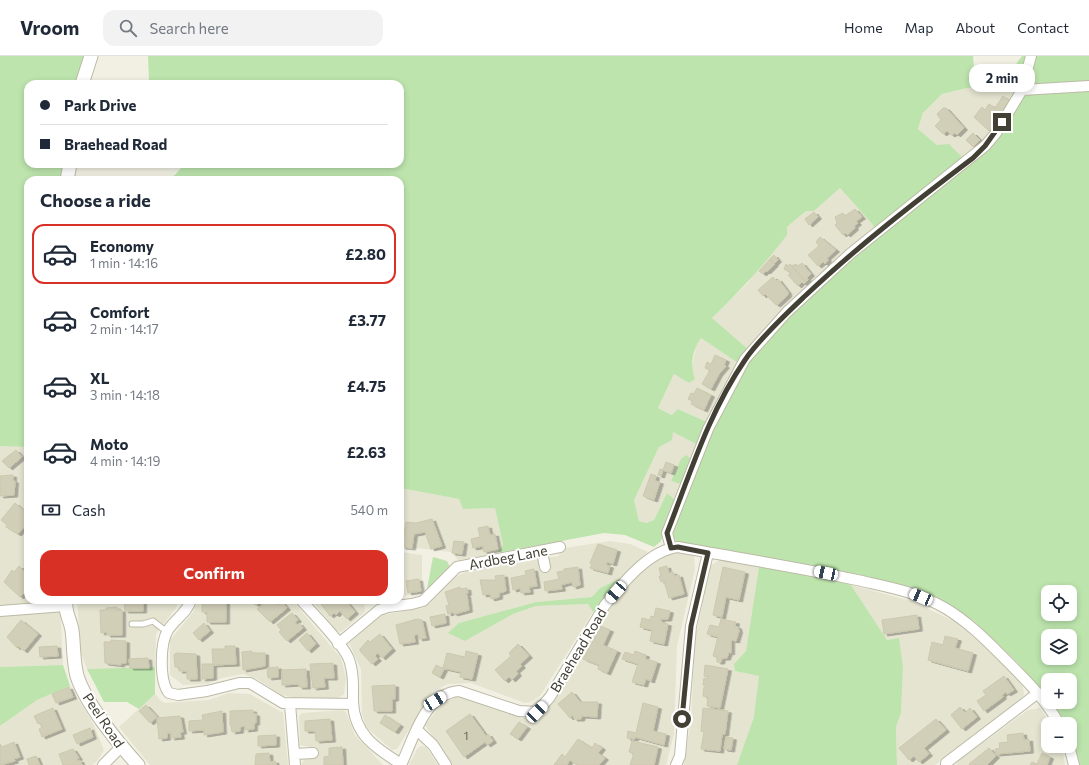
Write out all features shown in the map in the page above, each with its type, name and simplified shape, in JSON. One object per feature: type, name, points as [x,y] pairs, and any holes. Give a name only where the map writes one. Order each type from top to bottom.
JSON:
[{"type":"street","points":[[83,80],[91,56]]},
{"type":"street","points":[[1031,56],[1022,90],[996,133],[985,146],[850,254],[788,312],[746,359],[708,429],[667,533],[671,548],[678,547],[785,565],[913,593],[944,608],[964,620],[980,634],[1038,693],[1054,717]]},
{"type":"street","points":[[1022,90],[1089,86]]},
{"type":"street","name":"Ardbeg Lane","points":[[338,644],[379,610],[423,601],[457,567],[542,552],[560,547]]},
{"type":"street","name":"Braehead Road","points":[[401,765],[417,730],[435,701],[453,691],[459,691],[519,711],[537,712],[550,697],[605,605],[638,568],[671,548]]},
{"type":"street","points":[[542,552],[545,567]]},
{"type":"street","points":[[676,765],[680,756],[691,626],[708,553]]},
{"type":"street","points":[[0,611],[57,604]]},
{"type":"street","name":"Peel Road","points":[[65,604],[72,628],[73,657],[82,690],[121,747],[138,765]]},
{"type":"street","points":[[189,604],[183,614],[167,632],[163,640],[162,654],[164,687],[169,693],[178,695],[208,691],[234,684],[250,683],[283,703],[353,704]]},
{"type":"street","points":[[305,604],[348,657],[352,670],[353,704],[364,736],[375,748],[401,765]]},
{"type":"street","points":[[946,765],[946,763],[1038,693]]},
{"type":"street","points":[[290,704],[295,765]]},
{"type":"street","points":[[417,730],[433,745],[446,765]]},
{"type":"street","points":[[103,765],[121,747]]},
{"type":"street","points":[[295,754],[313,753]]},
{"type":"street","points":[[1071,753],[1074,765]]},
{"type":"lane","points":[[132,624],[153,621],[167,632]]},
{"type":"shaded area","points":[[1022,72],[1017,92],[989,137],[987,135],[975,148],[962,158],[949,145],[937,145],[918,129],[923,113],[942,94],[967,88],[994,85]]},
{"type":"shaded area","points":[[840,188],[873,225],[874,230],[748,349],[712,318],[747,284],[787,227],[806,211],[814,211]]},
{"type":"shaded area","points":[[701,338],[738,363],[707,422],[679,409],[673,415],[658,408],[674,374],[689,383],[696,346]]},
{"type":"shaded area","points":[[673,432],[698,445],[692,460],[671,481],[681,484],[675,500],[667,493],[654,520],[647,523],[639,521],[634,500],[659,447]]},
{"type":"shaded area","points":[[0,446],[24,447],[24,604],[60,604],[63,665],[0,667]]},
{"type":"shaded area","points":[[404,489],[459,499],[463,509],[495,508],[503,545],[497,553],[458,560],[451,552],[404,546]]},
{"type":"shaded area","points":[[610,541],[630,544],[648,552],[625,576],[600,588],[592,597],[536,602],[459,623],[465,641],[513,614],[536,606],[588,604],[593,612],[540,696],[531,702],[525,703],[471,683],[448,684],[433,691],[397,749],[392,750],[366,727],[362,714],[361,669],[349,643],[371,623],[383,615],[423,608],[431,602],[451,579],[468,571],[558,556],[565,548]]},
{"type":"shaded area","points":[[674,551],[694,555],[695,569],[677,646],[674,734],[666,765],[452,765],[425,725],[446,699],[458,695],[529,719],[542,716],[548,710],[606,609],[625,587],[654,560]]},
{"type":"shaded area","points":[[404,553],[422,555],[422,593],[404,595]]},
{"type":"shaded area","points":[[719,560],[759,567],[746,652],[734,664],[735,671],[759,676],[755,717],[737,765],[684,765],[691,718],[695,638],[710,566]]},
{"type":"shaded area","points":[[851,585],[911,601],[954,621],[1006,664],[1023,687],[1024,695],[1017,704],[935,765],[897,765],[896,727],[901,713],[903,666],[899,638],[887,640]]},
{"type":"shaded area","points":[[77,604],[178,604],[156,634],[155,667],[87,669],[81,653]]},
{"type":"shaded area","points":[[197,604],[295,604],[341,658],[346,678],[344,694],[339,698],[295,698],[282,695],[255,678],[243,674],[222,678],[207,684],[183,685],[170,675],[170,640],[194,611]]},
{"type":"shaded area","points":[[314,604],[364,604],[365,612],[341,632],[337,631]]},
{"type":"shaded area","points":[[70,686],[93,723],[104,750],[98,760],[92,765],[0,765],[0,726],[37,700]]},
{"type":"shaded area","points":[[229,693],[250,694],[283,713],[288,765],[150,765],[119,727],[155,694],[165,703],[209,700]]},
{"type":"shaded area","points":[[1040,708],[1046,717],[1041,717],[1041,753],[1063,753],[1065,765],[956,765],[959,760],[1028,710]]},
{"type":"shaded area","points":[[342,710],[346,712],[355,735],[383,765],[301,765],[305,758],[316,757],[315,748],[300,745],[299,716],[302,713]]},
{"type":"shaded area","points":[[421,746],[426,747],[438,765],[409,765],[417,749]]},
{"type":"green space","points":[[0,56],[84,56],[77,80],[24,80],[24,168],[64,168],[62,176],[24,176],[24,447],[0,446]]},
{"type":"green space","points":[[148,56],[973,56],[974,69],[977,72],[1014,67],[1022,56],[1026,56],[1022,72],[1013,81],[967,88],[942,94],[923,113],[918,129],[937,145],[949,144],[962,157],[975,148],[987,135],[989,137],[978,150],[874,230],[873,225],[840,188],[814,211],[806,211],[787,227],[787,235],[769,257],[742,288],[712,318],[748,349],[738,363],[701,338],[694,353],[692,363],[695,379],[689,383],[674,374],[658,408],[672,415],[678,409],[707,422],[698,445],[673,432],[672,440],[659,447],[634,500],[639,521],[647,523],[654,520],[667,493],[675,500],[661,541],[654,547],[625,535],[604,533],[497,553],[503,545],[495,508],[463,509],[459,499],[404,489],[404,176],[173,176],[181,168],[404,168],[404,80],[149,80]]},
{"type":"green space","points":[[1035,56],[1089,56],[1089,84],[1035,84],[1028,82]]},
{"type":"green space","points":[[1071,91],[1089,91],[1089,765],[1080,765],[1076,753],[1077,717],[1061,717],[1056,709],[1077,709],[1077,673],[1041,673],[1041,689],[1018,663],[973,620],[919,589],[824,568],[677,542],[673,537],[675,523],[703,447],[748,360],[795,310],[863,250],[981,155],[998,137],[1024,97],[1028,95]]},
{"type":"green space","points":[[686,455],[692,460],[681,484],[671,481],[681,459]]},
{"type":"green space","points":[[433,557],[447,561],[450,567],[422,596],[427,589]]},
{"type":"green space","points":[[759,567],[838,581],[851,585],[887,640],[899,638],[903,666],[901,713],[896,727],[897,765],[737,765],[754,717],[759,676],[735,671],[734,664],[746,651]]},
{"type":"green space","points":[[625,576],[593,612],[588,604],[536,606],[513,614],[465,641],[448,633],[459,623],[536,602],[592,597],[600,588]]},
{"type":"green space","points":[[63,665],[70,686],[37,700],[0,726],[0,667]]},
{"type":"green space","points":[[155,667],[155,694],[139,709],[127,702],[104,702],[87,669]]},
{"type":"building","points":[[1003,96],[1011,102],[989,131],[974,117],[982,107],[985,110],[989,104],[995,108]]},
{"type":"building","points":[[943,108],[946,108],[964,128],[957,135],[955,133],[951,135],[947,131],[943,134],[935,126],[941,120],[937,114]]},
{"type":"building","points":[[973,133],[980,140],[973,147],[966,140]]},
{"type":"building","points":[[855,209],[862,217],[856,221],[858,223],[854,226],[855,228],[847,235],[845,233],[843,235],[835,225],[837,223],[835,217],[843,213],[845,216]]},
{"type":"building","points":[[814,212],[818,217],[809,225],[805,219]]},
{"type":"building","points":[[820,237],[836,250],[827,258],[828,260],[825,264],[823,262],[818,266],[808,255],[819,246],[816,242]]},
{"type":"building","points":[[774,255],[778,260],[774,264],[770,259]]},
{"type":"building","points":[[770,259],[775,264],[763,274],[759,271]]},
{"type":"building","points":[[802,263],[811,274],[807,278],[808,280],[806,282],[792,266],[796,264],[798,266]]},
{"type":"building","points":[[786,264],[788,266],[790,264],[806,282],[804,284],[802,282],[798,286],[788,275],[791,273],[784,269]]},
{"type":"building","points":[[773,277],[776,281],[778,279],[788,292],[788,295],[777,305],[765,294],[763,296],[758,290]]},
{"type":"building","points":[[715,355],[726,360],[724,365],[726,366],[719,374],[711,389],[702,384],[710,370],[705,368],[707,362],[711,364]]},
{"type":"building","points":[[697,388],[711,395],[704,410],[691,404],[693,401],[688,399],[691,393],[694,394]]},
{"type":"building","points":[[16,450],[22,457],[9,468],[2,461]]},
{"type":"building","points":[[666,462],[674,465],[671,473],[663,470]]},
{"type":"building","points":[[660,469],[663,470],[661,476],[658,475]]},
{"type":"building","points":[[651,474],[656,476],[655,481],[660,482],[654,500],[643,496]]},
{"type":"building","points":[[13,475],[13,481],[15,481],[14,495],[0,496],[0,476]]},
{"type":"building","points":[[15,503],[24,511],[24,527],[18,534],[6,527],[7,525],[1,520]]},
{"type":"building","points":[[432,519],[442,546],[431,549],[425,532],[414,534],[412,548],[404,547],[406,522],[416,523]]},
{"type":"building","points":[[488,526],[490,535],[495,534],[498,549],[484,552],[483,546],[473,548],[471,539],[480,537],[478,528]]},
{"type":"building","points":[[454,541],[464,542],[462,554],[452,553]]},
{"type":"building","points":[[598,544],[617,550],[613,564],[607,562],[606,565],[610,566],[608,573],[590,568],[592,564],[590,563]]},
{"type":"building","points":[[19,566],[24,571],[24,593],[20,597],[4,582],[12,570],[14,572]]},
{"type":"building","points":[[667,566],[669,573],[673,572],[674,576],[679,575],[684,594],[669,598],[664,581],[661,582],[659,576],[661,576],[659,568]]},
{"type":"building","points":[[578,567],[580,585],[573,587],[572,582],[561,585],[562,589],[545,591],[544,582],[559,579],[557,572],[564,571],[564,569]]},
{"type":"building","points":[[723,567],[745,572],[739,600],[726,597],[722,617],[713,615]]},
{"type":"building","points":[[534,569],[537,586],[529,587],[530,592],[521,593],[520,588],[513,590],[511,578],[526,575],[525,571]]},
{"type":"building","points":[[504,575],[506,591],[499,593],[499,597],[491,599],[490,594],[483,595],[480,580],[496,580],[495,576]]},
{"type":"building","points":[[419,579],[421,591],[408,593],[406,581]]},
{"type":"building","points":[[460,587],[460,589],[467,588],[468,593],[465,594],[467,595],[469,610],[448,614],[446,606],[449,605],[445,592]]},
{"type":"building","points":[[124,604],[143,604],[143,611],[125,611]]},
{"type":"building","points":[[202,604],[226,604],[226,622],[207,622],[207,612],[202,612]]},
{"type":"building","points":[[263,604],[284,604],[287,608],[270,622],[257,609]]},
{"type":"building","points":[[321,604],[348,604],[355,612],[347,619],[340,611],[336,615],[334,613],[330,616]]},
{"type":"building","points":[[117,607],[117,610],[122,610],[122,635],[107,635],[107,632],[101,633],[100,610]]},
{"type":"building","points":[[656,608],[670,611],[668,619],[661,619],[661,622],[668,624],[664,644],[650,641],[652,630],[640,627],[642,618],[650,620],[651,616],[654,617]]},
{"type":"building","points":[[292,613],[298,620],[295,622],[297,625],[299,623],[303,628],[287,641],[279,632],[281,630],[277,625]]},
{"type":"building","points":[[445,614],[446,623],[432,626],[430,617]]},
{"type":"building","points":[[917,615],[919,629],[884,634],[882,620]]},
{"type":"building","points":[[417,619],[422,620],[426,638],[419,639],[418,634],[414,635],[415,642],[400,644],[396,625]]},
{"type":"building","points":[[721,619],[736,622],[735,626],[738,627],[739,631],[736,641],[731,640],[731,653],[729,652],[727,658],[722,658],[721,662],[717,662],[717,657],[713,656],[718,637],[707,634],[710,625],[719,627]]},
{"type":"building","points":[[21,620],[38,634],[24,651],[18,646],[17,648],[7,637]]},
{"type":"building","points":[[204,623],[210,631],[199,640],[193,633]]},
{"type":"building","points":[[601,626],[610,630],[603,645],[617,651],[607,673],[598,669],[599,665],[583,659]]},
{"type":"building","points":[[307,633],[316,644],[308,651],[299,640]]},
{"type":"building","points":[[380,634],[392,649],[382,658],[378,653],[375,656],[378,659],[372,664],[360,651],[360,649],[368,640],[370,642]]},
{"type":"building","points":[[945,636],[958,639],[955,648],[973,653],[968,671],[928,660],[932,642],[943,645]]},
{"type":"building","points":[[111,640],[126,641],[126,663],[121,663],[121,665],[105,663],[104,642],[111,642]]},
{"type":"building","points":[[518,644],[529,656],[520,664],[522,666],[516,671],[518,674],[512,680],[509,677],[505,681],[495,670],[511,656],[509,653]]},
{"type":"building","points":[[57,646],[58,656],[40,657],[39,647]]},
{"type":"building","points":[[225,646],[235,646],[236,664],[213,665],[212,649],[225,649]]},
{"type":"building","points":[[252,651],[252,653],[265,653],[265,666],[243,670],[242,652]]},
{"type":"building","points":[[466,651],[478,654],[472,679],[460,677],[461,672],[443,668],[447,653],[465,657]]},
{"type":"building","points":[[635,651],[646,655],[645,659],[657,662],[651,681],[646,679],[644,685],[632,682],[638,664],[622,659],[625,652],[634,655]]},
{"type":"building","points":[[176,653],[196,654],[197,679],[187,679],[187,671],[179,671],[179,667],[175,667],[174,655]]},
{"type":"building","points":[[148,658],[149,668],[130,668],[129,659]]},
{"type":"building","points":[[333,663],[334,678],[324,678],[325,687],[313,688],[310,664]]},
{"type":"building","points":[[202,664],[213,664],[213,678],[202,679]]},
{"type":"building","points":[[436,665],[444,669],[440,677],[432,673]]},
{"type":"building","points":[[705,665],[728,669],[720,708],[707,706],[708,697],[703,696],[704,687],[706,687],[706,685],[703,685],[704,678],[707,679],[708,677],[704,676]]},
{"type":"building","points":[[278,667],[278,677],[268,678],[267,668]]},
{"type":"building","points":[[306,669],[307,687],[299,687],[299,684],[282,685],[282,670]]},
{"type":"building","points":[[1004,676],[1014,690],[1007,694],[1006,692],[1002,695],[1003,697],[984,711],[977,701],[986,695],[983,691]]},
{"type":"building","points":[[395,685],[395,699],[392,699],[392,711],[374,711],[372,686]]},
{"type":"building","points":[[69,687],[73,697],[56,703],[52,694]]},
{"type":"building","points":[[572,692],[580,702],[598,702],[597,717],[582,716],[581,719],[574,719],[573,715],[570,718],[558,704]]},
{"type":"building","points":[[643,703],[658,707],[653,731],[666,734],[664,745],[635,737],[635,739],[627,738],[628,731],[636,733]]},
{"type":"building","points":[[146,705],[157,717],[150,723],[139,711]]},
{"type":"building","points":[[960,707],[965,713],[970,708],[977,717],[962,729],[951,715]]},
{"type":"building","points":[[53,708],[62,729],[42,737],[39,729],[42,727],[40,723],[38,724],[34,716]]},
{"type":"building","points":[[703,708],[728,711],[725,734],[722,734],[720,751],[701,749],[704,732],[701,731]]},
{"type":"building","points":[[253,710],[253,714],[256,714],[254,729],[245,730],[245,726],[240,727],[240,731],[232,732],[230,725],[230,711]]},
{"type":"building","points":[[222,711],[223,732],[204,735],[204,730],[189,731],[189,721],[203,720],[202,715]]},
{"type":"building","points":[[470,714],[486,736],[488,734],[493,741],[487,745],[485,742],[464,757],[446,731]]},
{"type":"building","points":[[385,715],[400,725],[395,732],[380,723]]},
{"type":"building","points":[[180,716],[183,732],[180,732],[181,737],[171,738],[171,733],[167,733],[167,738],[159,739],[157,718]]},
{"type":"building","points":[[330,719],[332,740],[316,741],[315,731],[305,731],[305,721]]},
{"type":"building","points":[[936,719],[946,730],[924,748],[929,754],[919,762],[914,756],[909,760],[899,748]]},
{"type":"building","points":[[519,722],[527,727],[518,739],[510,734]]},
{"type":"building","points":[[90,728],[93,737],[77,744],[73,735]]},
{"type":"building","points":[[1023,733],[1024,740],[1029,739],[1030,751],[996,754],[995,749],[1000,748],[999,743],[1008,742],[1007,735]]},
{"type":"building","points":[[276,735],[276,745],[258,746],[258,736]]},
{"type":"building","points":[[726,737],[733,738],[731,750],[724,749]]},
{"type":"building","points":[[578,739],[592,748],[595,743],[602,748],[598,753],[605,758],[599,765],[577,765],[570,760],[567,765],[554,765],[562,754],[565,757]]},
{"type":"building","points":[[632,741],[658,747],[654,765],[630,765],[634,753],[629,752]]},
{"type":"building","points":[[14,742],[20,757],[14,759],[15,761],[0,765],[0,744],[2,747]]},
{"type":"building","points":[[342,747],[343,765],[324,765],[324,757],[329,756],[329,748]]},
{"type":"building","points":[[989,748],[996,756],[987,765],[969,764]]},
{"type":"building","points":[[73,749],[79,758],[77,759],[78,761],[80,760],[82,765],[63,765],[59,754]]},
{"type":"building","points":[[269,753],[270,762],[275,761],[276,765],[255,765],[256,754]]},
{"type":"building","points":[[1042,753],[1050,757],[1047,765],[1030,765],[1032,762],[1037,764]]},
{"type":"building","points":[[36,756],[40,765],[29,765],[27,759]]},
{"type":"route","points":[[682,719],[691,626],[708,553],[678,547],[671,548],[667,533],[708,429],[723,397],[746,359],[788,312],[850,254],[973,158],[996,133],[1002,122]]}]
